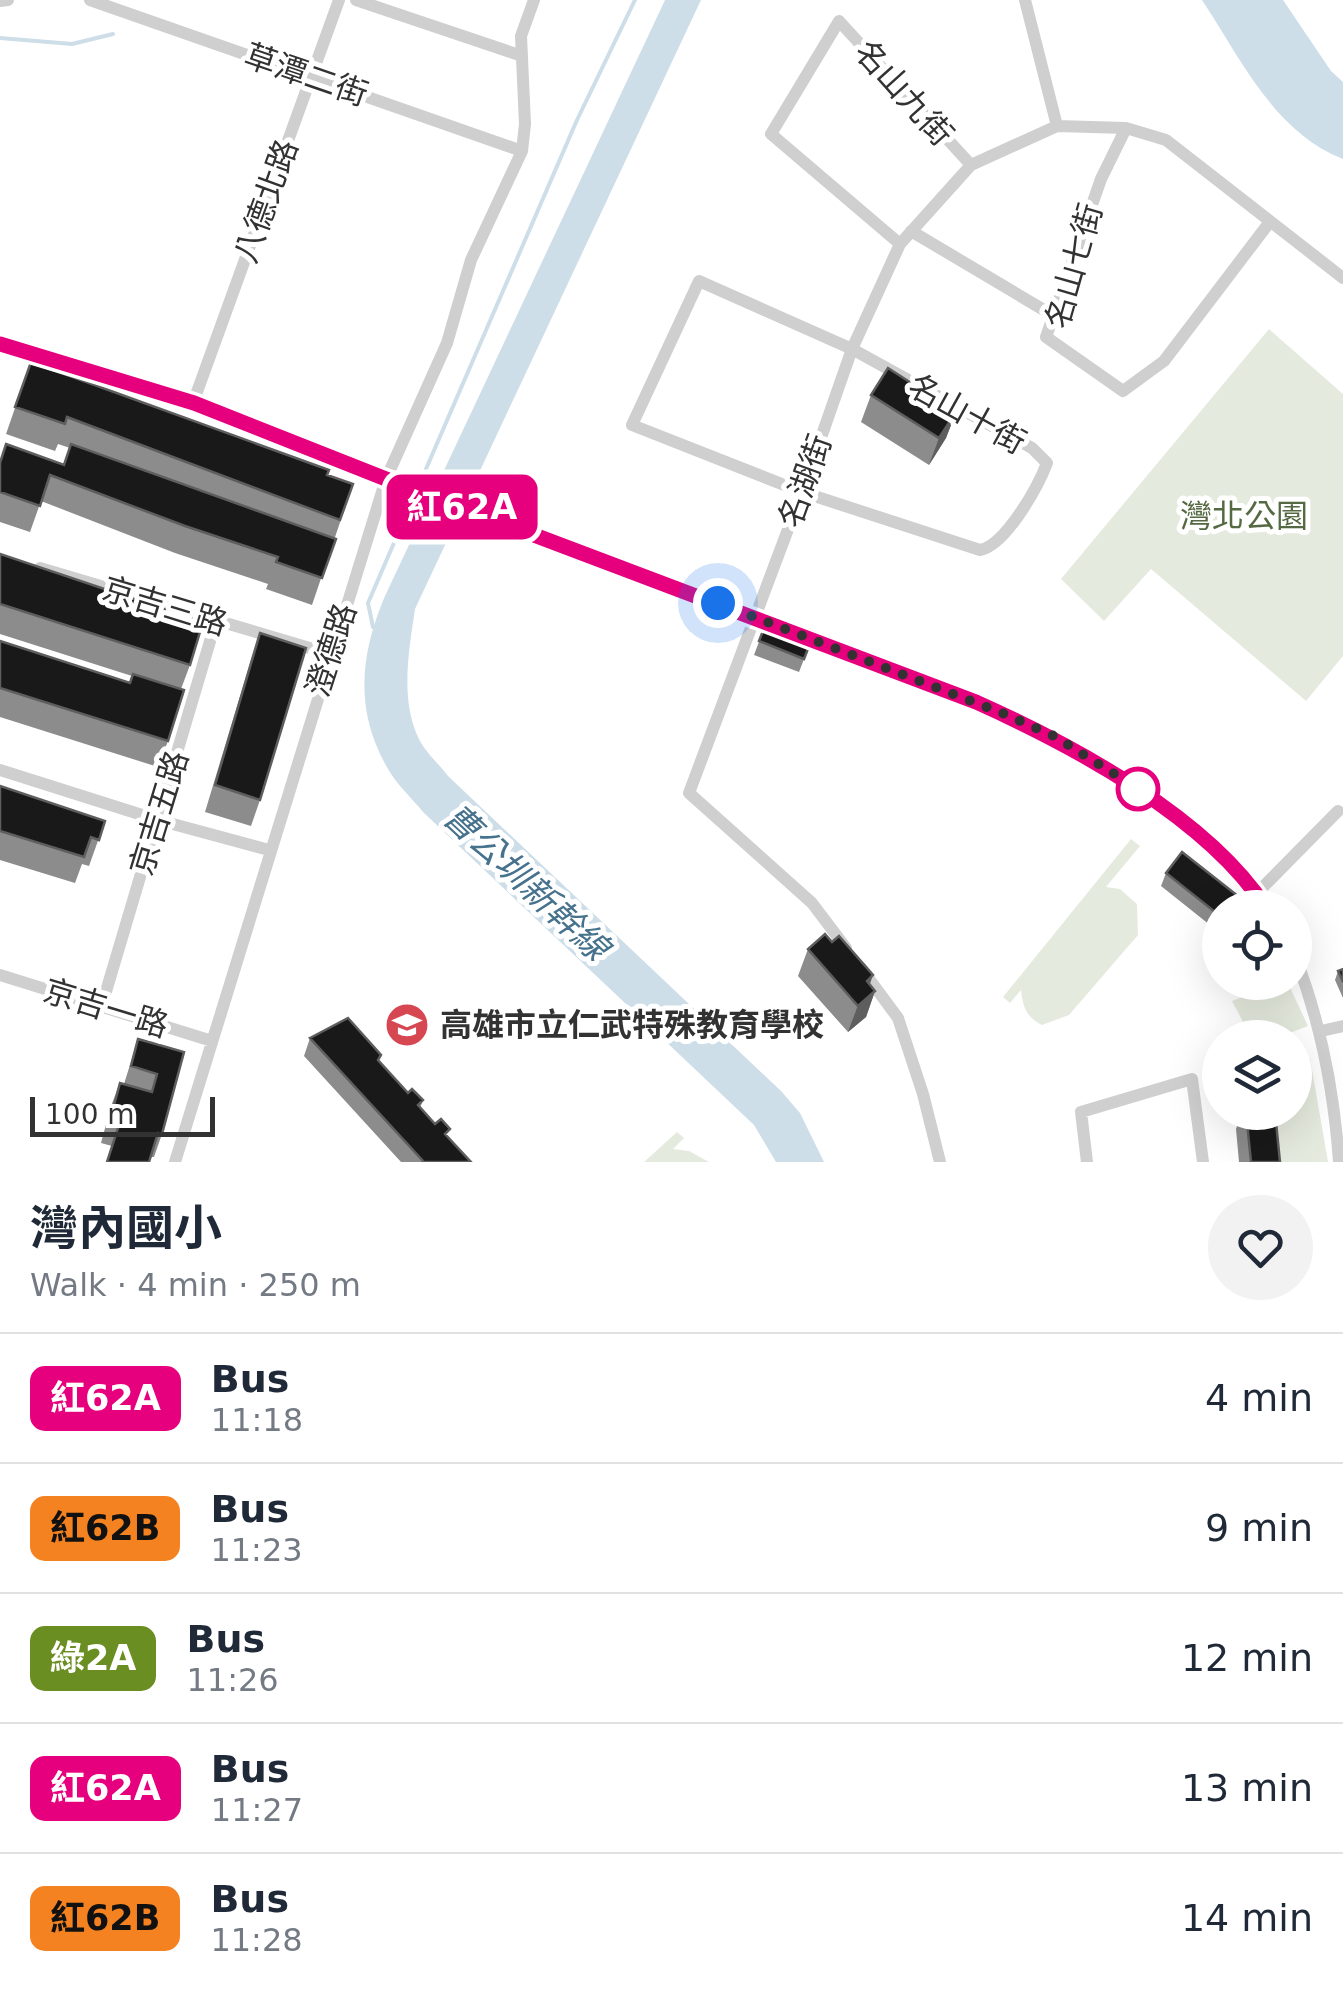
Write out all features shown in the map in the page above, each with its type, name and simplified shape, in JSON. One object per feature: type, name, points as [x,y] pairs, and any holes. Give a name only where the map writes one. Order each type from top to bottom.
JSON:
[{"type":"street","points":[[0,1],[8,0]]},
{"type":"street","name":"草潭二街","points":[[90,0],[522,151]]},
{"type":"street","name":"八德北路","points":[[194,403],[339,0]]},
{"type":"street","points":[[356,0],[522,56]]},
{"type":"street","points":[[522,151],[525,124],[521,36],[534,0]]},
{"type":"street","points":[[1025,0],[1057,126]]},
{"type":"street","name":"名山九街","points":[[900,244],[771,134],[839,21],[971,166]]},
{"type":"street","name":"名湖街","points":[[940,1162],[898,1018],[812,903],[689,793],[852,350],[900,244],[971,166],[1057,126],[1126,128],[1166,140],[1343,278]]},
{"type":"street","name":"名山七街","points":[[1126,128],[1100,180],[1046,336],[1123,391],[1164,360],[1268,223]]},
{"type":"street","name":"澄德路","points":[[174,1162],[386,479],[446,343],[471,260],[522,151]]},
{"type":"street","points":[[912,232],[1054,316]]},
{"type":"street","name":"名山十街","points":[[699,281],[852,350],[1032,448],[1047,462],[1042,478],[992,548],[980,550],[802,492],[632,425],[699,281]]},
{"type":"street","points":[[0,344],[194,403],[976,702],[1054,736],[1143,792],[1219,855],[1253,890]]},
{"type":"street","name":"京吉三路","points":[[18,562],[330,654]]},
{"type":"street","name":"京吉五路","points":[[102,1005],[216,621]]},
{"type":"street","points":[[0,770],[269,850]]},
{"type":"street","points":[[1261,890],[1341,812]]},
{"type":"street","name":"京吉一路","points":[[0,975],[212,1041]]},
{"type":"street","points":[[1310,1000],[1339,1111],[1339,1162]]},
{"type":"street","points":[[1321,1031],[1343,1026]]},
{"type":"street","points":[[1087,1162],[1081,1112],[1192,1079],[1203,1162]]},
{"type":"green space","name":"灣北公園","points":[[1269,329],[1343,394],[1343,656],[1306,701],[1151,569],[1104,621],[1061,579]]},
{"type":"green space","points":[[1131,839],[1140,846],[1106,887],[1120,889],[1137,904],[1138,935],[1069,1015],[1042,1025],[1026,1011],[1021,990],[1010,1003],[1003,997]]},
{"type":"green space","points":[[1296,1000],[1305,1020],[1242,1020],[1232,1001]]},
{"type":"green space","points":[[1312,1070],[1328,1162],[1273,1162],[1269,1130],[1312,1130]]},
{"type":"green space","points":[[677,1132],[684,1138],[673,1149],[689,1151],[709,1162],[644,1162]]},
{"type":"water","points":[[665,0],[701,0],[415,609],[410,641],[409,706],[421,742],[448,776],[781,1091],[800,1113],[824,1162],[776,1162],[754,1125],[423,812],[388,769],[377,747],[366,704],[366,661],[385,596]]},
{"type":"water","points":[[1202,0],[1283,0],[1331,71],[1343,82],[1343,159],[1319,147],[1278,112]]},
{"type":"building","points":[[31,362],[329,470],[327,475],[353,484],[340,520],[67,417],[65,424],[15,407]]},
{"type":"building","points":[[888,368],[956,412],[939,438],[871,395]]},
{"type":"building","points":[[6,444],[64,465],[71,444],[336,539],[322,578],[276,562],[278,557],[50,475],[40,506],[0,492],[0,463]]},
{"type":"building","points":[[0,554],[203,622],[190,665],[0,604]]},
{"type":"building","points":[[766,623],[811,641],[804,659],[759,641]]},
{"type":"building","points":[[260,633],[306,648],[260,800],[215,785]]},
{"type":"building","points":[[0,641],[130,683],[133,674],[184,690],[168,741],[0,688]]},
{"type":"building","points":[[0,786],[105,821],[99,840],[91,837],[84,857],[0,831]]},
{"type":"building","points":[[1182,852],[1230,890],[1202,890],[1202,902],[1166,873]]},
{"type":"building","points":[[825,934],[832,942],[839,936],[873,975],[867,981],[875,991],[858,1006],[808,949]]},
{"type":"building","points":[[348,1018],[408,1093],[412,1089],[423,1100],[418,1105],[435,1124],[441,1119],[450,1129],[445,1134],[471,1162],[424,1162],[310,1038]]},
{"type":"building","points":[[138,1039],[184,1052],[162,1134],[158,1133],[149,1162],[107,1162],[120,1122],[110,1120],[120,1083],[152,1092],[157,1074],[131,1066]]},
{"type":"building","points":[[1248,1130],[1277,1130],[1280,1162],[1251,1162]]},
{"type":"waterway","name":"曹公圳新幹線","points":[[373,627],[368,603],[577,120],[635,0]]},
{"type":"waterway","points":[[0,38],[72,44],[113,34]]},
{"type":"bus line","name":"紅62A","points":[[0,344],[194,403],[976,702],[1054,736],[1143,792],[1219,855],[1253,890]]},
{"type":"place","name":"高雄市立仁武特殊教育學校","points":[[407,1025]]},
{"type":"route","points":[[718,603],[1054,736],[1143,792],[1138,789]]}]
